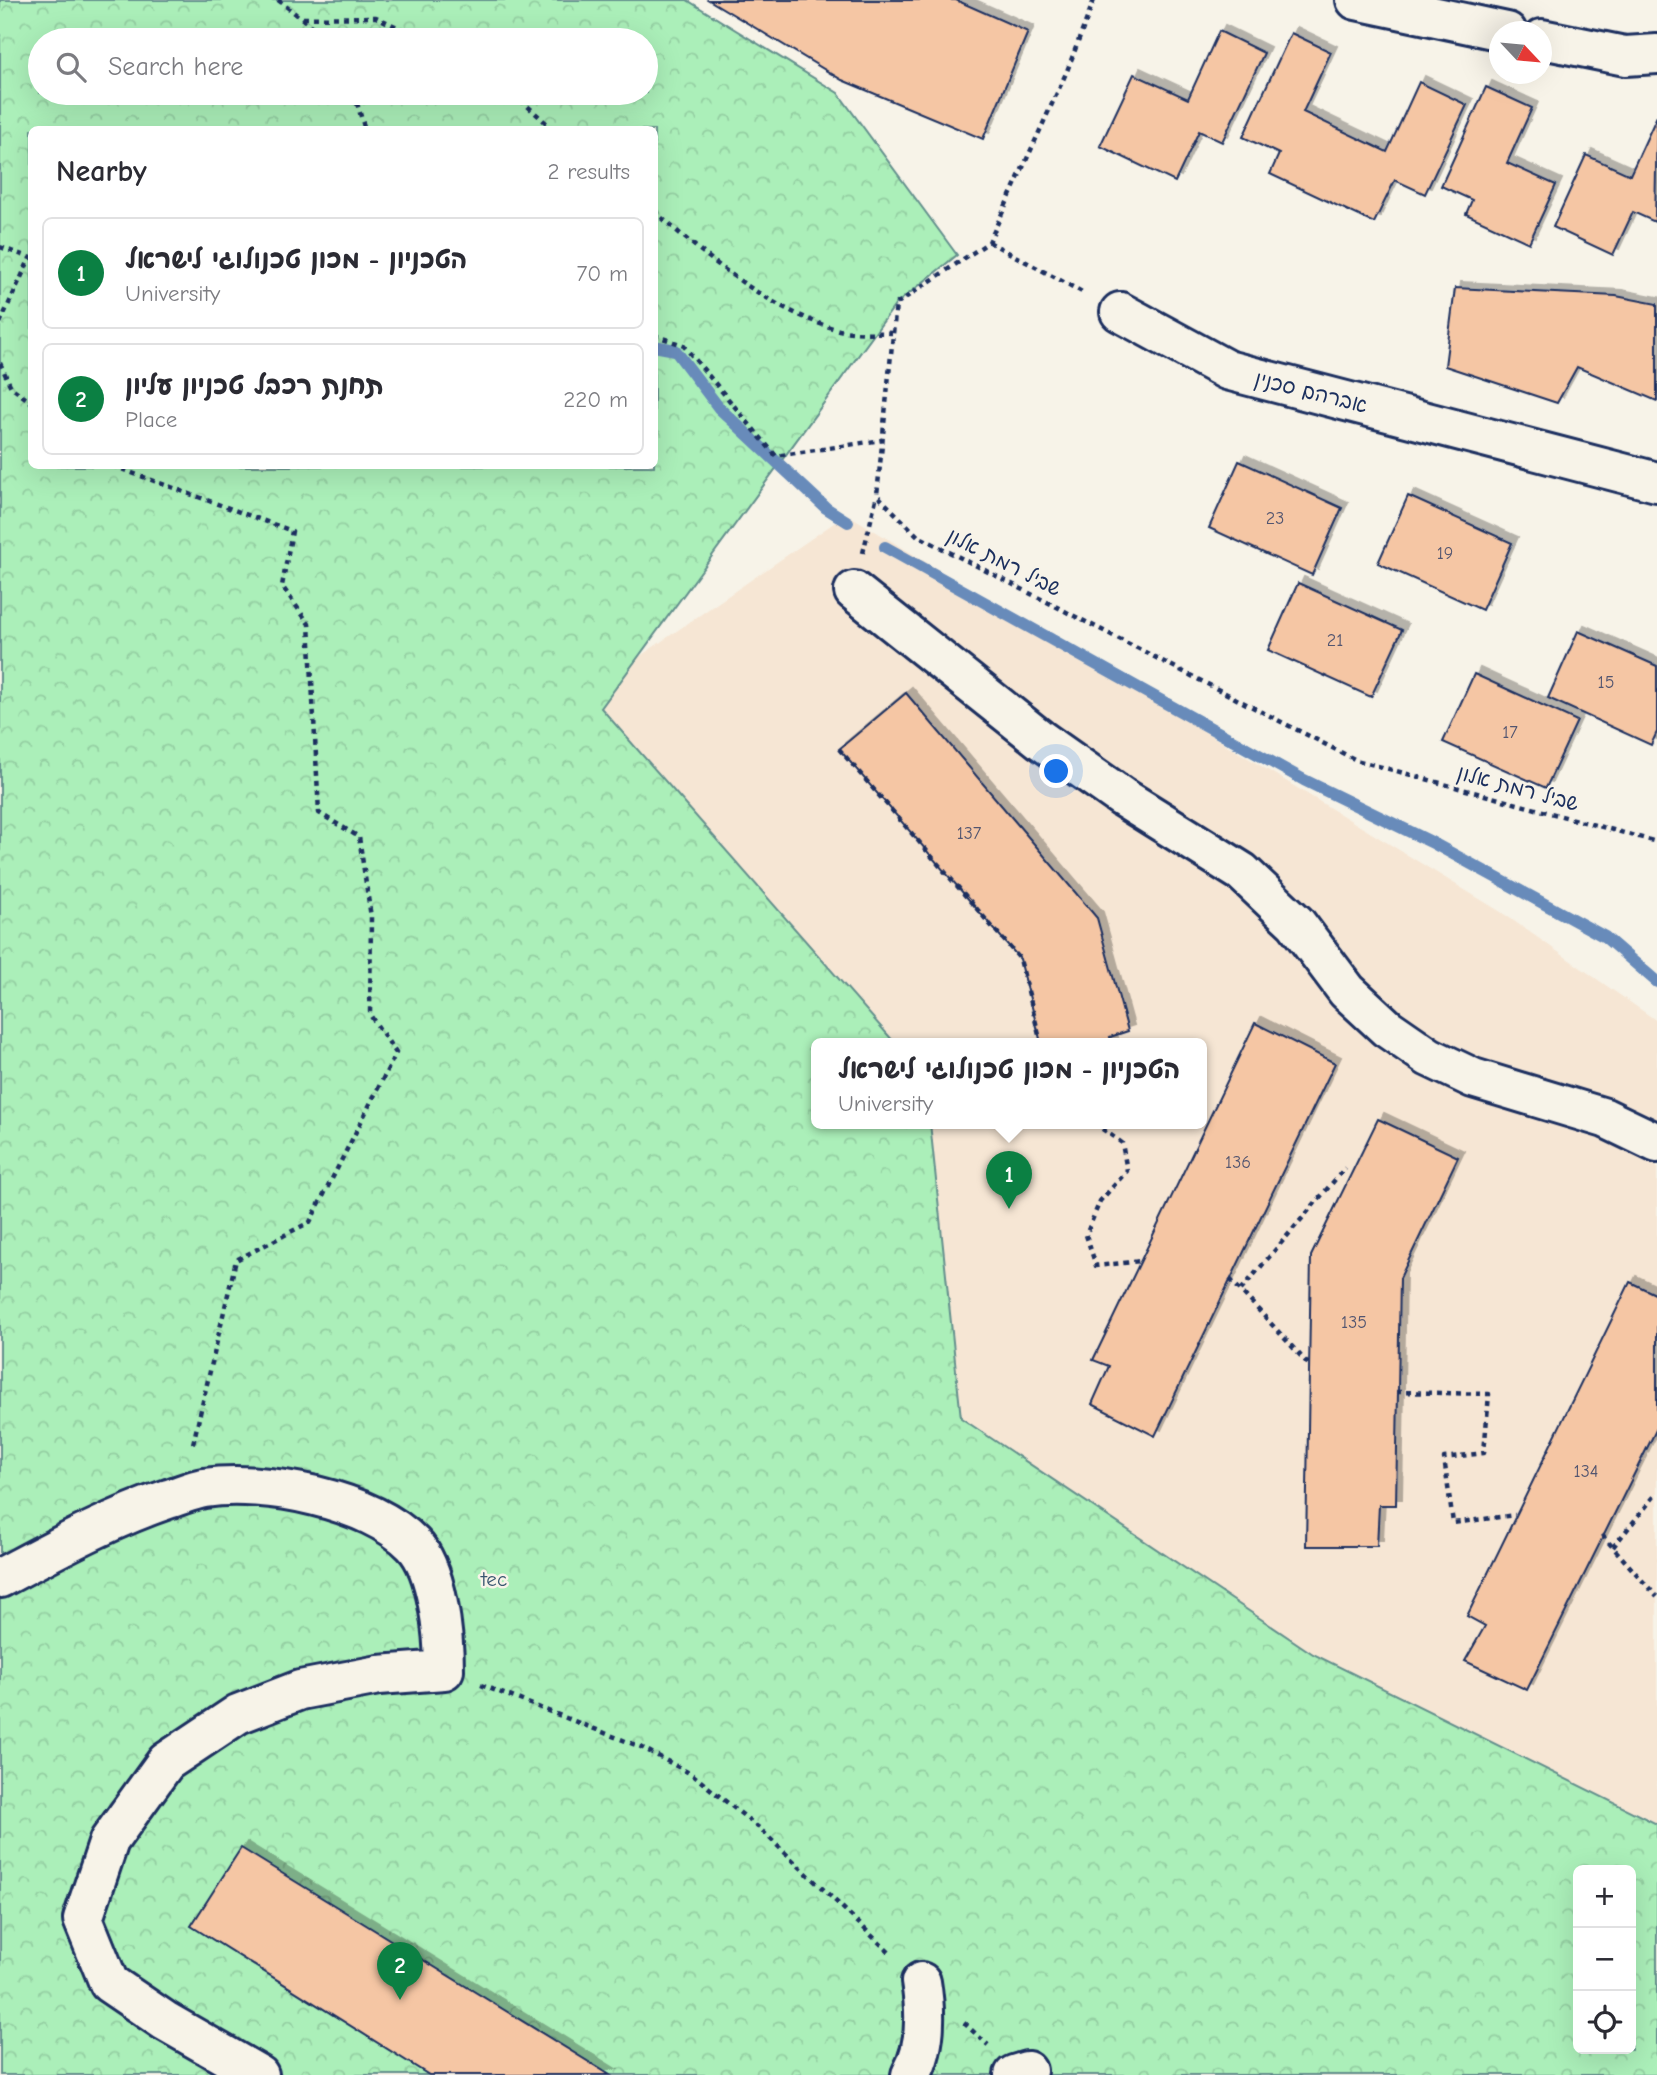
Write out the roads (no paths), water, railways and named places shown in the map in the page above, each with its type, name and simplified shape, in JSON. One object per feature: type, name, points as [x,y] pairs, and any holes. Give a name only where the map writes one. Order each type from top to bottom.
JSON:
[{"type":"street","points":[[1356,0],[1489,28]]},
{"type":"street","points":[[1552,41],[1625,56],[1657,54]]},
{"type":"street","name":"אברהם סכנין","points":[[1120,312],[1227,370],[1657,482]]},
{"type":"street","points":[[854,591],[1041,740],[1122,797],[1242,873],[1296,923],[1347,991],[1387,1028],[1429,1056],[1473,1078],[1605,1118],[1657,1143]]},
{"type":"street","points":[[0,1578],[121,1515],[203,1488],[273,1487],[360,1508],[414,1544],[434,1584],[444,1637],[444,1670],[379,1675],[300,1690],[238,1714],[166,1762],[108,1841],[83,1919],[109,1983],[165,2021],[259,2075]]},
{"type":"street","points":[[911,2075],[922,2036],[926,2008],[921,1982]]},
{"type":"waterway","points":[[658,347],[675,350],[719,408],[826,508],[848,522]]},
{"type":"waterway","points":[[885,547],[1304,780],[1431,842],[1605,937],[1657,982]]},
{"type":"place","name":"הטכניון - מכון טכנולוגי לישראל","points":[[1009,1209]]},
{"type":"place","name":"תחנת רכבל טכניון עליון","points":[[400,2000]]},
{"type":"park label","name":"tec","points":[[494,1579]]}]
